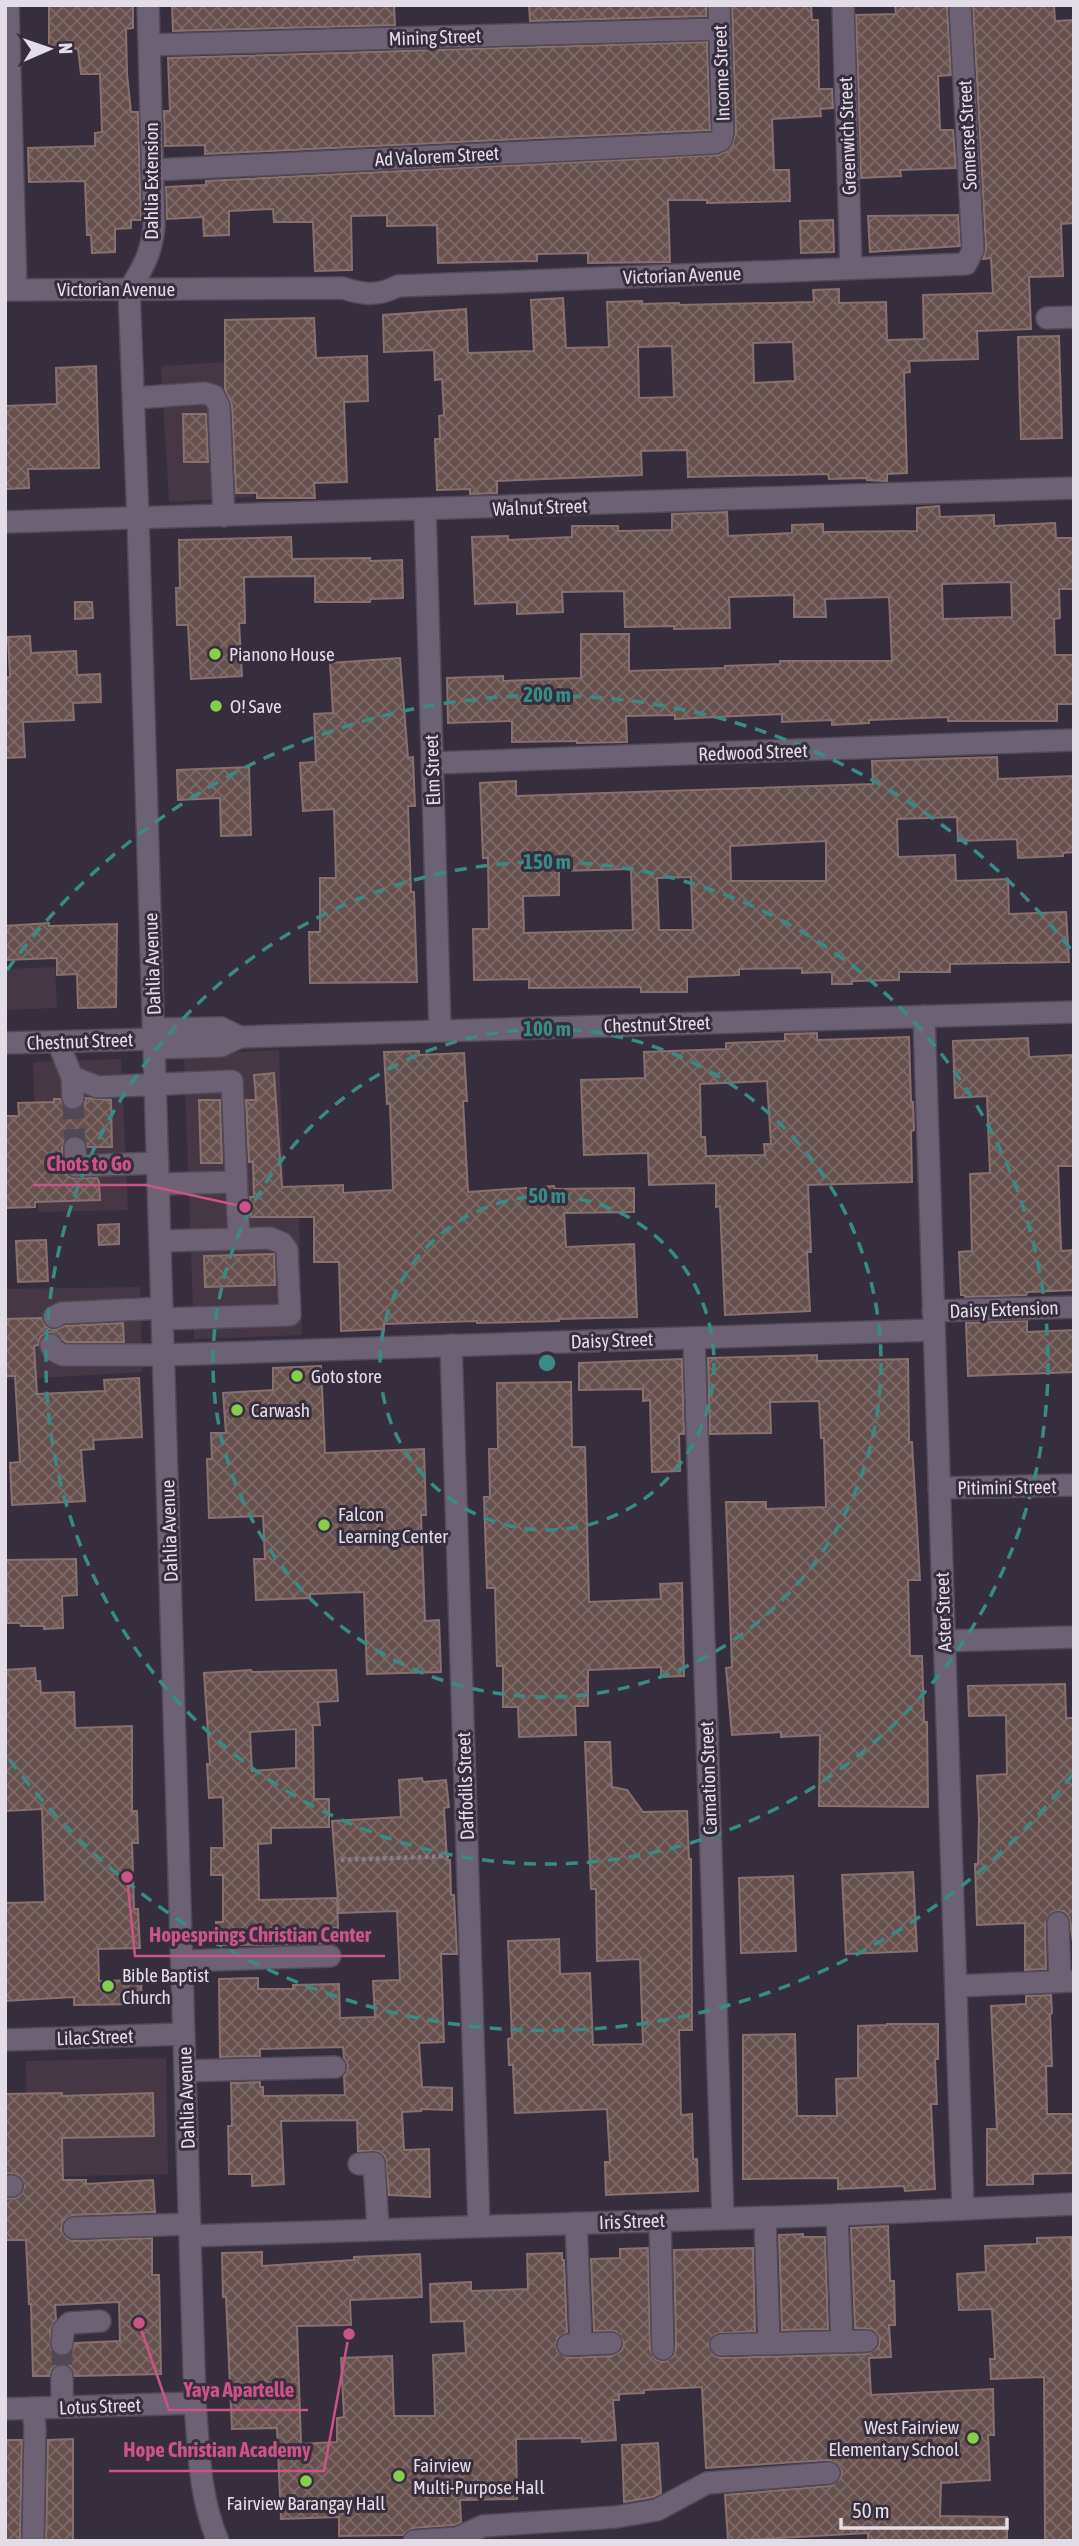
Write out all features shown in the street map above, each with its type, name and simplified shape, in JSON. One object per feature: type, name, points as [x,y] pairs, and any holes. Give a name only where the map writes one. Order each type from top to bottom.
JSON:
[{"type":"street","points":[[8,5],[11,289]]},
{"type":"street","name":"Dahlia Extension","points":[[129,289],[146,264],[151,251],[154,226],[148,5]]},
{"type":"street","name":"Income Street","points":[[719,5],[723,132],[721,140]]},
{"type":"street","name":"Greenwich Street","points":[[843,5],[851,268]]},
{"type":"street","name":"Somerset Street","points":[[960,5],[973,250],[967,264]]},
{"type":"street","name":"Mining Street","points":[[149,45],[720,29]]},
{"type":"street","name":"Ad Valorem Street","points":[[153,170],[714,144],[721,140]]},
{"type":"street","name":"Victorian Avenue","points":[[11,289],[343,288],[358,294],[384,293],[398,286],[967,264]]},
{"type":"street","points":[[129,289],[138,519]]},
{"type":"street","points":[[1047,318],[1074,317]]},
{"type":"street","points":[[134,398],[205,393],[214,396],[219,405],[224,516]]},
{"type":"street","name":"Walnut Street","points":[[5,522],[1074,488]]},
{"type":"street","name":"Elm Street","points":[[425,510],[440,1031]]},
{"type":"street","name":"Dahlia Avenue","points":[[138,519],[195,2403],[202,2486],[218,2541]]},
{"type":"street","name":"Redwood Street","points":[[432,763],[1074,740]]},
{"type":"street","name":"Chestnut Street","points":[[5,1043],[154,1039],[221,1046],[240,1037],[1074,1012]]},
{"type":"street","name":"Aster Street","points":[[924,1016],[963,2209]]},
{"type":"street","points":[[58,1042],[72,1077],[73,1098]]},
{"type":"street","points":[[72,1077],[98,1087],[232,1081],[239,1239]]},
{"type":"street","points":[[75,1148],[75,1166],[236,1182]]},
{"type":"street","points":[[54,1318],[62,1312],[219,1317],[290,1315],[287,1250],[282,1242],[270,1238],[160,1241]]},
{"type":"street","name":"Daisy Extension","points":[[934,1320],[1074,1307]]},
{"type":"street","points":[[192,1354],[219,1317]]},
{"type":"street","name":"Daisy Street","points":[[51,1345],[53,1350],[63,1355],[163,1355],[694,1338],[934,1320]]},
{"type":"street","name":"Carnation Street","points":[[694,1338],[723,2218]]},
{"type":"street","name":"Daffodils Street","points":[[450,1345],[480,2227]]},
{"type":"street","name":"Pitimini Street","points":[[939,1488],[1074,1485]]},
{"type":"street","points":[[944,1641],[1074,1637]]},
{"type":"street","points":[[956,1986],[1067,1981],[1058,1923]]},
{"type":"street","points":[[182,1961],[330,1956]]},
{"type":"street","name":"Lilac Street","points":[[5,2040],[184,2034]]},
{"type":"street","points":[[185,2071],[335,2067]]},
{"type":"street","points":[[359,2164],[374,2163],[378,2229]]},
{"type":"street","name":"Iris Street","points":[[74,2228],[190,2230],[480,2227],[1074,2204]]},
{"type":"street","points":[[837,2215],[842,2342]]},
{"type":"street","points":[[765,2217],[769,2344]]},
{"type":"street","points":[[660,2221],[663,2348]]},
{"type":"street","points":[[576,2223],[574,2344],[611,2343]]},
{"type":"street","points":[[62,2344],[62,2330],[70,2323],[100,2321]]},
{"type":"street","points":[[721,2346],[867,2341]]},
{"type":"street","points":[[62,2376],[62,2407]]},
{"type":"street","name":"Lotus Street","points":[[5,2409],[195,2403]]},
{"type":"street","points":[[33,2408],[33,2541]]},
{"type":"street","points":[[414,2541],[457,2538],[482,2526],[616,2517],[657,2510],[707,2483],[829,2473]]},
{"type":"path","points":[[341,1860],[467,1856]]},
{"type":"shaded area","points":[[245,361],[253,497],[169,502],[161,366]]},
{"type":"shaded area","points":[[55,967],[57,1008],[5,1010],[5,969]]},
{"type":"shaded area","points":[[279,1050],[284,1192],[298,1192],[302,1335],[194,1339],[184,1055]]},
{"type":"shaded area","points":[[121,1059],[128,1210],[38,1212],[33,1062]]},
{"type":"shaded area","points":[[140,1287],[142,1372],[5,1380],[5,1289]]},
{"type":"shaded area","points":[[166,2058],[168,2174],[28,2177],[26,2061]]},
{"type":"building","points":[[49,5],[133,5],[133,28],[126,29],[127,74],[131,112],[138,112],[141,220],[131,220],[131,228],[115,229],[115,252],[92,253],[91,235],[87,235],[85,181],[29,182],[28,148],[95,146],[95,133],[102,132],[100,74],[81,74],[78,49],[49,49]]},
{"type":"building","points":[[172,5],[394,5],[395,25],[173,31]]},
{"type":"building","points":[[529,5],[706,5],[706,16],[530,21]]},
{"type":"building","points":[[732,5],[811,5],[812,20],[818,20],[819,89],[832,89],[833,108],[820,109],[821,116],[772,119],[774,170],[789,170],[790,201],[707,203],[707,200],[668,200],[670,262],[588,263],[588,253],[537,254],[537,261],[438,263],[437,225],[387,226],[387,215],[351,216],[352,270],[315,271],[313,222],[274,222],[273,209],[229,211],[229,235],[204,236],[203,217],[167,219],[166,187],[206,185],[206,181],[719,155],[731,148],[736,132]]},
{"type":"building","points":[[895,5],[947,5],[951,75],[938,76],[940,130],[953,130],[956,168],[900,170],[901,176],[861,178],[856,15],[896,14]]},
{"type":"building","points":[[973,5],[1054,5],[1055,21],[1074,20],[1074,223],[1061,224],[1063,276],[1029,277],[1031,329],[977,331],[978,359],[909,361],[910,372],[904,373],[907,473],[887,474],[887,481],[867,478],[829,479],[828,474],[688,477],[687,450],[641,451],[642,475],[497,481],[497,493],[470,494],[470,489],[437,490],[435,439],[440,439],[439,416],[444,415],[442,379],[435,380],[434,350],[384,352],[383,315],[466,309],[468,353],[534,351],[531,300],[563,298],[566,348],[609,347],[607,302],[642,301],[642,304],[679,305],[814,302],[813,290],[839,289],[839,303],[886,302],[887,340],[924,339],[923,295],[993,293],[991,258],[983,259],[986,249]],"holes":[[[793,342],[795,381],[754,383],[753,343]],[[672,346],[674,397],[639,398],[638,347]]]},
{"type":"building","points":[[707,42],[710,130],[205,154],[205,145],[165,146],[164,111],[170,111],[168,58]]},
{"type":"building","points":[[958,215],[960,246],[870,252],[868,216]]},
{"type":"building","points":[[833,220],[834,252],[801,253],[800,221]]},
{"type":"building","points":[[314,318],[316,358],[367,356],[368,401],[344,402],[347,482],[314,483],[315,498],[257,498],[257,493],[236,493],[232,405],[225,389],[225,320]]},
{"type":"building","points":[[1059,336],[1062,438],[1021,439],[1018,337]]},
{"type":"building","points":[[96,366],[99,468],[28,469],[29,488],[5,489],[5,406],[57,404],[56,368]]},
{"type":"building","points":[[183,414],[206,414],[208,462],[184,462]]},
{"type":"building","points":[[939,506],[940,517],[994,515],[994,526],[1055,523],[1056,538],[1074,538],[1074,589],[1059,589],[1060,618],[1054,619],[1055,655],[1074,655],[1074,704],[1057,704],[1057,721],[948,721],[948,717],[869,720],[869,723],[832,725],[832,720],[782,722],[782,714],[675,719],[675,715],[626,716],[627,742],[577,743],[512,742],[512,721],[448,723],[447,678],[503,676],[503,681],[581,678],[581,634],[629,634],[629,671],[725,668],[780,664],[780,661],[892,661],[889,597],[825,599],[826,617],[794,617],[794,595],[729,597],[730,628],[674,629],[674,626],[625,627],[624,591],[562,592],[563,612],[517,614],[517,602],[475,604],[472,537],[508,536],[508,540],[572,537],[572,526],[618,526],[618,531],[672,530],[672,514],[727,512],[728,536],[792,533],[792,525],[823,524],[823,532],[917,531],[917,508]],"holes":[[[1011,582],[1012,617],[943,619],[942,584]]]},
{"type":"building","points":[[291,537],[292,559],[402,560],[403,598],[370,599],[370,602],[315,602],[315,576],[244,577],[245,623],[239,623],[242,676],[191,679],[188,625],[177,625],[176,588],[180,588],[179,540]]},
{"type":"building","points":[[75,602],[92,602],[93,618],[75,619]]},
{"type":"building","points":[[30,636],[31,653],[76,651],[77,675],[100,674],[101,702],[73,703],[74,720],[23,722],[25,757],[5,758],[5,677],[10,677],[8,637]]},
{"type":"building","points":[[400,658],[408,758],[413,757],[415,806],[408,806],[417,982],[310,983],[309,932],[320,932],[320,878],[336,878],[334,809],[303,811],[300,763],[316,762],[314,714],[333,713],[330,663]]},
{"type":"building","points":[[997,757],[998,779],[1074,776],[1074,852],[1063,853],[1063,856],[1018,858],[1017,839],[958,841],[957,817],[897,819],[898,857],[955,855],[956,881],[1008,879],[1009,914],[1066,912],[1069,962],[950,964],[950,972],[899,972],[899,980],[852,981],[852,984],[832,984],[832,972],[802,973],[802,968],[739,969],[739,975],[687,977],[687,992],[641,992],[641,987],[529,988],[529,979],[474,980],[473,929],[489,929],[488,858],[483,858],[480,783],[516,781],[516,796],[873,784],[872,761]],"holes":[[[826,841],[826,881],[731,881],[730,846]],[[631,869],[633,930],[524,933],[523,896],[559,895],[559,871]],[[691,877],[693,930],[659,930],[657,878]]]},
{"type":"building","points":[[249,767],[251,835],[221,836],[220,798],[178,800],[177,770]]},
{"type":"building","points":[[49,923],[49,926],[117,924],[116,1007],[78,1008],[77,974],[57,975],[57,958],[5,960],[5,926]]},
{"type":"building","points":[[817,1033],[817,1040],[909,1037],[914,1130],[911,1131],[912,1182],[808,1185],[810,1311],[725,1315],[720,1206],[716,1207],[716,1183],[649,1185],[648,1153],[584,1155],[581,1080],[645,1078],[644,1052],[726,1049],[726,1043],[785,1041],[785,1034]],"holes":[[[767,1081],[771,1144],[764,1144],[765,1155],[706,1156],[705,1137],[701,1137],[700,1084]]]},
{"type":"building","points":[[1028,1038],[1029,1057],[1074,1055],[1074,1166],[1058,1166],[1061,1248],[1062,1251],[1074,1250],[1074,1290],[965,1297],[961,1295],[959,1252],[972,1251],[970,1174],[990,1173],[987,1096],[955,1098],[953,1041]]},
{"type":"building","points":[[419,1051],[419,1055],[464,1053],[467,1101],[463,1101],[468,1192],[554,1186],[555,1189],[634,1188],[634,1212],[564,1213],[566,1247],[634,1244],[637,1317],[384,1324],[384,1329],[341,1331],[339,1262],[314,1262],[314,1217],[251,1217],[250,1197],[254,1197],[253,1162],[249,1162],[246,1100],[256,1100],[254,1075],[274,1073],[282,1187],[343,1185],[343,1193],[393,1190],[390,1103],[387,1104],[384,1052]]},
{"type":"building","points":[[86,1098],[111,1100],[112,1147],[88,1147],[81,1137],[68,1137],[62,1148],[63,1167],[65,1174],[71,1178],[97,1178],[100,1200],[35,1202],[35,1207],[5,1208],[5,1116],[19,1116],[18,1103],[54,1102],[54,1099],[60,1099],[66,1109],[74,1111],[84,1105]]},
{"type":"building","points":[[199,1100],[220,1100],[222,1163],[201,1163]]},
{"type":"building","points":[[119,1224],[119,1244],[99,1245],[98,1225]]},
{"type":"building","points":[[46,1240],[48,1281],[18,1282],[16,1241]]},
{"type":"building","points":[[274,1254],[275,1285],[205,1287],[204,1256]]},
{"type":"building","points":[[41,1318],[46,1327],[54,1330],[65,1326],[123,1323],[124,1342],[66,1342],[52,1332],[41,1336],[38,1345],[34,1346],[37,1394],[105,1391],[104,1380],[139,1378],[142,1437],[93,1440],[94,1449],[81,1450],[85,1501],[12,1505],[10,1463],[20,1462],[15,1376],[5,1376],[5,1319]]},
{"type":"building","points":[[1027,1321],[1027,1332],[1074,1330],[1074,1372],[968,1376],[966,1323]]},
{"type":"building","points":[[817,1355],[817,1361],[908,1359],[909,1442],[912,1442],[920,1580],[908,1580],[910,1656],[922,1656],[924,1722],[927,1722],[928,1807],[819,1806],[820,1735],[781,1737],[781,1732],[732,1735],[726,1668],[732,1667],[726,1502],[766,1502],[766,1509],[826,1507],[824,1438],[821,1438],[819,1401],[770,1402],[771,1433],[710,1434],[708,1358]]},
{"type":"building","points":[[682,1359],[684,1434],[679,1434],[680,1471],[652,1472],[650,1400],[643,1401],[643,1389],[579,1390],[579,1363]]},
{"type":"building","name":"Falcon Learning Center","points":[[321,1366],[325,1453],[424,1449],[426,1515],[421,1515],[425,1621],[439,1620],[441,1672],[367,1674],[364,1592],[256,1600],[254,1559],[265,1559],[263,1516],[209,1518],[207,1459],[212,1459],[211,1433],[226,1433],[223,1393],[273,1390],[273,1368]]},
{"type":"building","points":[[571,1382],[572,1447],[585,1447],[589,1602],[661,1599],[660,1584],[682,1583],[684,1676],[661,1677],[661,1667],[588,1670],[588,1706],[575,1706],[576,1735],[519,1737],[518,1707],[503,1707],[503,1666],[497,1666],[495,1588],[487,1588],[484,1497],[490,1497],[489,1449],[498,1449],[497,1383]]},
{"type":"building","points":[[76,1559],[77,1595],[62,1596],[63,1628],[44,1629],[44,1626],[7,1623],[6,1560]]},
{"type":"building","points":[[35,1668],[41,1693],[74,1692],[75,1728],[132,1726],[132,1811],[137,1811],[138,1843],[132,1843],[134,1909],[138,1909],[140,1948],[98,1949],[99,1981],[141,1980],[142,2004],[74,2005],[74,1997],[5,2001],[5,1903],[45,1902],[42,1809],[5,1811],[5,1670]]},
{"type":"building","points":[[336,1670],[338,1701],[318,1702],[320,1725],[313,1725],[314,1799],[329,1799],[329,1827],[271,1828],[271,1843],[258,1844],[259,1900],[337,1898],[338,1928],[334,1928],[335,1944],[217,1945],[216,1922],[223,1922],[223,1875],[211,1875],[211,1848],[224,1848],[223,1797],[209,1798],[207,1764],[210,1764],[204,1673]],"holes":[[[296,1729],[296,1768],[252,1771],[250,1732]]]},
{"type":"building","points":[[1065,1684],[1066,1718],[1074,1718],[1074,1948],[1069,1917],[1064,1911],[1052,1912],[1045,1923],[1046,1969],[1025,1970],[1025,1923],[977,1925],[977,1776],[1007,1774],[1006,1715],[969,1716],[968,1686]]},
{"type":"building","points":[[585,1742],[610,1742],[612,1787],[627,1790],[643,1812],[687,1811],[691,1859],[692,2030],[679,2030],[681,2115],[692,2114],[693,2159],[697,2159],[698,2191],[606,2195],[605,2162],[610,2162],[607,2109],[515,2113],[513,2065],[509,2065],[508,2039],[512,2038],[508,1941],[559,1939],[560,1974],[590,1973],[593,2045],[643,2044],[640,1959],[597,1961],[596,1889],[591,1889]]},
{"type":"building","points":[[422,1778],[423,1782],[446,1780],[449,1807],[444,1808],[447,1860],[450,1860],[451,1895],[454,1895],[457,1954],[441,1954],[444,2042],[419,2043],[422,2087],[452,2088],[452,2110],[421,2109],[402,2112],[404,2150],[429,2149],[430,2197],[389,2195],[385,2156],[379,2151],[358,2151],[357,2120],[281,2121],[284,2184],[252,2186],[252,2174],[229,2174],[231,2083],[260,2082],[263,2096],[345,2095],[344,2076],[348,2066],[343,2047],[260,2049],[260,2056],[220,2057],[219,1979],[258,1978],[258,1989],[293,1989],[293,1985],[339,1984],[340,2018],[375,2017],[373,1981],[400,1980],[397,1911],[339,1913],[332,1821],[401,1817],[399,1780]]},
{"type":"building","points":[[913,1872],[917,1951],[846,1954],[842,1875]]},
{"type":"building","points":[[793,1876],[796,1951],[741,1953],[739,1878]]},
{"type":"building","points":[[1051,1995],[1052,2066],[1046,2066],[1047,2114],[1074,2114],[1074,2173],[1033,2174],[1033,2184],[987,2185],[987,2129],[997,2129],[991,2006],[1026,2004],[1026,1996]]},
{"type":"building","points":[[938,2024],[938,2059],[935,2059],[937,2104],[931,2104],[935,2189],[905,2191],[904,2186],[838,2189],[838,2178],[743,2179],[743,2035],[795,2034],[797,2116],[837,2116],[836,2079],[858,2078],[858,2026]]},
{"type":"building","points":[[62,2093],[62,2096],[153,2093],[154,2136],[62,2138],[63,2180],[86,2180],[86,2184],[153,2180],[155,2212],[73,2215],[63,2221],[61,2229],[67,2239],[74,2241],[152,2238],[152,2275],[159,2275],[161,2374],[75,2376],[69,2365],[61,2363],[51,2369],[49,2376],[33,2376],[26,2240],[5,2240],[5,2199],[19,2197],[25,2187],[19,2175],[5,2173],[5,2094]],"holes":[[[119,2302],[120,2341],[75,2343],[72,2352],[62,2357],[51,2350],[50,2329],[56,2319],[55,2305]]]},
{"type":"building","points":[[888,2226],[890,2281],[894,2281],[895,2325],[889,2325],[891,2357],[869,2358],[871,2395],[993,2389],[994,2435],[988,2435],[990,2480],[941,2483],[940,2516],[1007,2517],[1007,2541],[868,2541],[868,2533],[728,2541],[725,2495],[830,2486],[840,2479],[842,2471],[835,2462],[828,2460],[706,2468],[702,2387],[619,2394],[619,2400],[613,2400],[616,2440],[582,2442],[582,2438],[516,2439],[517,2499],[460,2500],[461,2522],[454,2525],[412,2528],[403,2535],[339,2536],[339,2517],[281,2519],[277,2428],[232,2429],[222,2253],[262,2252],[262,2266],[420,2254],[422,2297],[350,2300],[351,2325],[297,2326],[301,2444],[337,2442],[337,2418],[344,2417],[341,2358],[392,2356],[394,2416],[435,2416],[433,2355],[466,2353],[464,2321],[431,2322],[430,2284],[471,2282],[471,2291],[528,2289],[527,2254],[562,2253],[567,2332],[557,2338],[557,2351],[568,2358],[612,2356],[622,2350],[624,2342],[616,2331],[594,2331],[591,2259],[620,2258],[620,2249],[648,2248],[650,2349],[656,2360],[664,2362],[674,2356],[676,2349],[674,2250],[753,2248],[755,2331],[715,2334],[708,2345],[714,2356],[867,2354],[878,2348],[880,2340],[873,2329],[855,2328],[851,2228]]},
{"type":"building","points":[[803,2234],[803,2237],[825,2237],[828,2329],[782,2330],[779,2235]]},
{"type":"building","points":[[1071,2237],[1074,2279],[1074,2541],[1045,2541],[1044,2377],[991,2379],[990,2359],[995,2359],[992,2309],[959,2310],[957,2274],[986,2272],[985,2246],[1037,2244],[1037,2238]]},
{"type":"building","points":[[73,2439],[73,2541],[46,2541],[48,2440]]},
{"type":"building","points":[[22,2440],[20,2541],[5,2541],[5,2442]]},
{"type":"building","points":[[658,2443],[661,2493],[624,2502],[622,2445]]},
{"type":"tunnel","points":[[73,1098],[75,1148]]},
{"type":"tunnel","points":[[62,2344],[62,2376]]},
{"type":"place","name":"Pianono House","points":[[215,654]]},
{"type":"place","name":"O! Save","points":[[216,706]]},
{"type":"place","name":"Chots to Go","points":[[245,1207]]},
{"type":"place","name":"Goto store","points":[[297,1376]]},
{"type":"place","name":"Carwash","points":[[237,1410]]},
{"type":"place","name":"Falcon Learning Center","points":[[324,1525]]},
{"type":"place","name":"Hopesprings Christian Center","points":[[127,1877]]},
{"type":"place","name":"Bible Baptist Church","points":[[108,1986]]},
{"type":"place","name":"Yaya Apartelle","points":[[139,2323]]},
{"type":"place","name":"Hope Christian Academy","points":[[349,2334]]},
{"type":"place","name":"West Fairview Elementary School","points":[[973,2438]]},
{"type":"place","name":"Fairview Multi-Purpose Hall","points":[[399,2476]]},
{"type":"place","name":"Fairview Barangay Hall","points":[[306,2481]]}]
